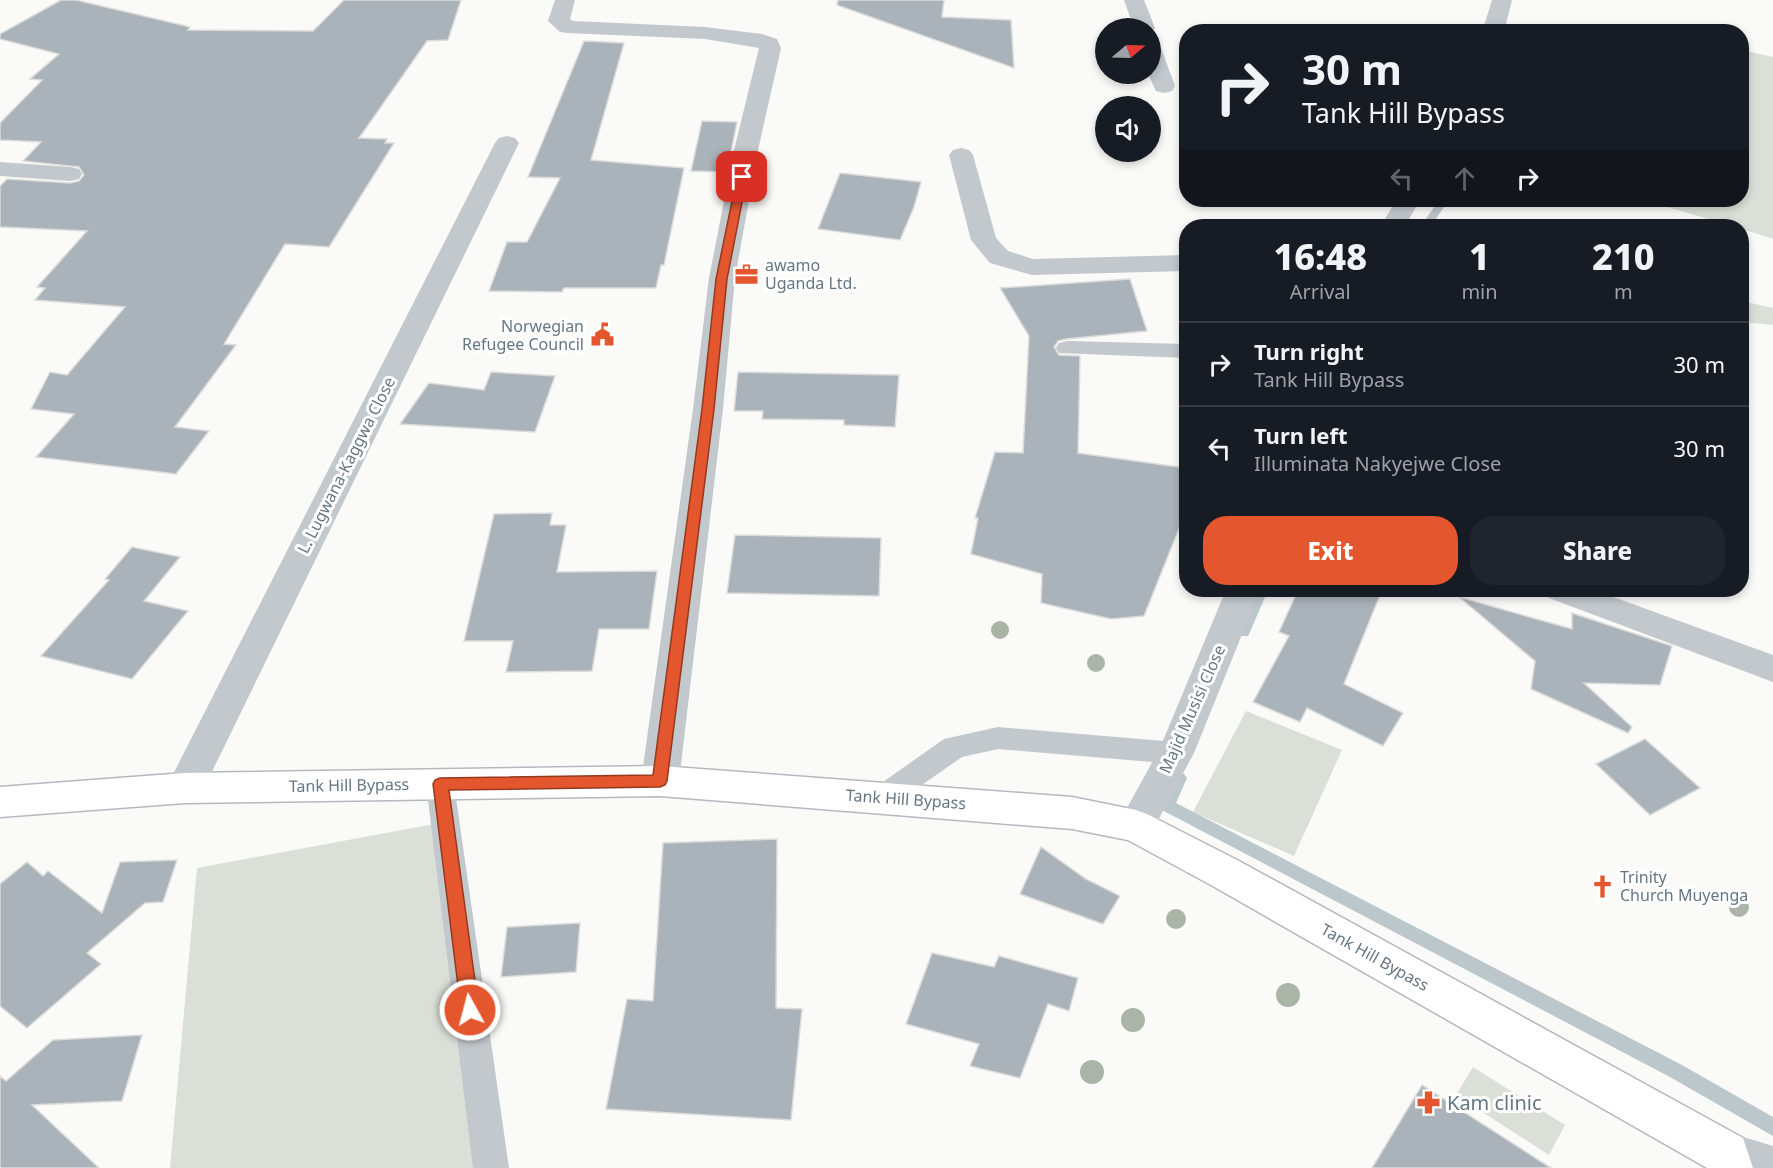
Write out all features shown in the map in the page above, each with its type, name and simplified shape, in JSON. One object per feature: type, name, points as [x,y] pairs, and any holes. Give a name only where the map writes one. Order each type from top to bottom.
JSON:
[{"type":"street","points":[[565,0],[559,21],[568,27],[705,33],[762,40],[769,44],[769,59],[746,150],[722,279],[708,409],[660,781]]},
{"type":"street","points":[[1134,0],[1140,18]]},
{"type":"street","points":[[1495,24],[1502,0]]},
{"type":"street","points":[[1161,78],[1164,86]]},
{"type":"street","name":"L. Lugwana-Kaggwa Close","points":[[185,788],[507,143]]},
{"type":"street","points":[[961,155],[984,240],[999,257],[1032,267],[1179,263]]},
{"type":"street","points":[[0,169],[70,174]]},
{"type":"street","name":"Majid Musisi Close","points":[[1136,826],[1176,753],[1240,597]]},
{"type":"street","points":[[1580,597],[1773,669]]},
{"type":"street","name":"Tank Hill Bypass","points":[[0,802],[185,788],[660,781],[1072,813],[1136,826],[1754,1161]]},
{"type":"lane","points":[[1067,348],[1179,351]]},
{"type":"lane","points":[[883,797],[954,747],[998,738],[1176,753]]},
{"type":"lane","points":[[440,784],[491,1168]]},
{"type":"shaded area","points":[[1749,52],[1773,57],[1773,239],[1749,231],[1749,219],[1708,219],[1667,207],[1749,207]]},
{"type":"shaded area","points":[[1749,303],[1773,308],[1773,325],[1749,323]]},
{"type":"shaded area","points":[[1246,711],[1342,750],[1294,856],[1193,812]]},
{"type":"shaded area","points":[[445,822],[501,1168],[170,1168],[197,868]]},
{"type":"shaded area","points":[[1473,1067],[1565,1125],[1549,1155],[1456,1095]]},
{"type":"building","points":[[61,0],[76,0],[190,27],[188,30],[313,31],[344,0],[461,0],[448,40],[427,41],[359,138],[387,139],[385,143],[394,143],[329,247],[285,244],[224,344],[236,345],[175,427],[209,431],[176,474],[36,457],[74,414],[31,409],[50,372],[67,375],[125,307],[35,300],[45,288],[37,287],[87,231],[0,227],[0,186],[7,179],[70,183],[79,181],[84,175],[79,167],[23,161],[41,142],[0,140],[0,123],[42,80],[30,79],[59,54],[0,39],[0,34]]},
{"type":"building","points":[[838,0],[944,0],[942,17],[1011,20],[1014,68],[837,5]]},
{"type":"building","points":[[584,41],[624,43],[591,160],[684,168],[664,265],[661,265],[656,288],[564,288],[562,292],[489,291],[507,242],[527,242],[560,178],[528,177]]},
{"type":"building","points":[[702,121],[737,122],[727,172],[691,171]]},
{"type":"building","points":[[840,173],[921,182],[914,207],[900,240],[818,229]]},
{"type":"building","points":[[1130,279],[1147,331],[1066,339],[1058,341],[1054,347],[1059,355],[1080,356],[1078,453],[1179,467],[1179,528],[1144,616],[1111,619],[1041,603],[1042,574],[971,554],[978,518],[975,518],[995,452],[1023,453],[1029,336],[1000,288]]},
{"type":"building","points":[[491,372],[555,376],[535,432],[400,424],[429,383],[484,390]]},
{"type":"building","points":[[738,372],[899,375],[895,427],[844,425],[844,420],[762,419],[763,411],[734,411]]},
{"type":"building","points":[[552,513],[550,525],[566,525],[557,572],[657,571],[649,629],[599,629],[592,671],[506,672],[513,641],[464,641],[494,514]]},
{"type":"building","points":[[735,535],[881,538],[879,596],[727,593]]},
{"type":"building","points":[[132,547],[180,557],[144,601],[188,611],[132,679],[41,656],[109,580],[105,579]]},
{"type":"building","points":[[1295,597],[1379,597],[1344,684],[1403,713],[1383,746],[1307,708],[1300,722],[1253,702],[1289,636],[1279,632]]},
{"type":"building","points":[[1459,597],[1572,629],[1572,613],[1672,646],[1660,685],[1584,683],[1632,727],[1628,733],[1531,689],[1535,661]]},
{"type":"building","points":[[1645,739],[1700,788],[1650,815],[1596,764]]},
{"type":"building","points":[[777,839],[776,1008],[802,1009],[791,1120],[606,1109],[627,999],[653,1001],[663,843]]},
{"type":"building","points":[[1041,847],[1086,879],[1120,896],[1103,924],[1020,894]]},
{"type":"building","points":[[177,860],[163,902],[145,903],[87,953],[101,964],[27,1028],[0,1006],[0,884],[27,862],[43,876],[48,871],[102,913],[120,862]]},
{"type":"building","points":[[580,923],[576,972],[501,977],[507,927]]},
{"type":"building","points":[[932,953],[994,967],[999,956],[1078,978],[1069,1011],[1048,1004],[1020,1078],[970,1066],[979,1044],[906,1024]]},
{"type":"building","points":[[142,1035],[122,1101],[32,1105],[99,1168],[0,1168],[0,1076],[6,1081],[53,1040]]},
{"type":"building","points":[[1422,1085],[1551,1168],[1372,1168]]},
{"type":"waterway","points":[[1431,219],[1439,207]]},
{"type":"waterway","points":[[1243,632],[1258,597]]},
{"type":"waterway","points":[[1179,778],[1167,806],[1676,1071],[1773,1127]]},
{"type":"place","name":"awamo Uganda Ltd.","points":[[747,274]]},
{"type":"place","name":"Norwegian Refugee Council","points":[[602,335]]},
{"type":"place","name":"Trinity Church Muyenga","points":[[1602,886]]},
{"type":"place","name":"Kam clinic","points":[[1429,1102]]},
{"type":"route","points":[[470,1010],[440,784],[660,781],[708,409],[722,279],[742,177]]}]
